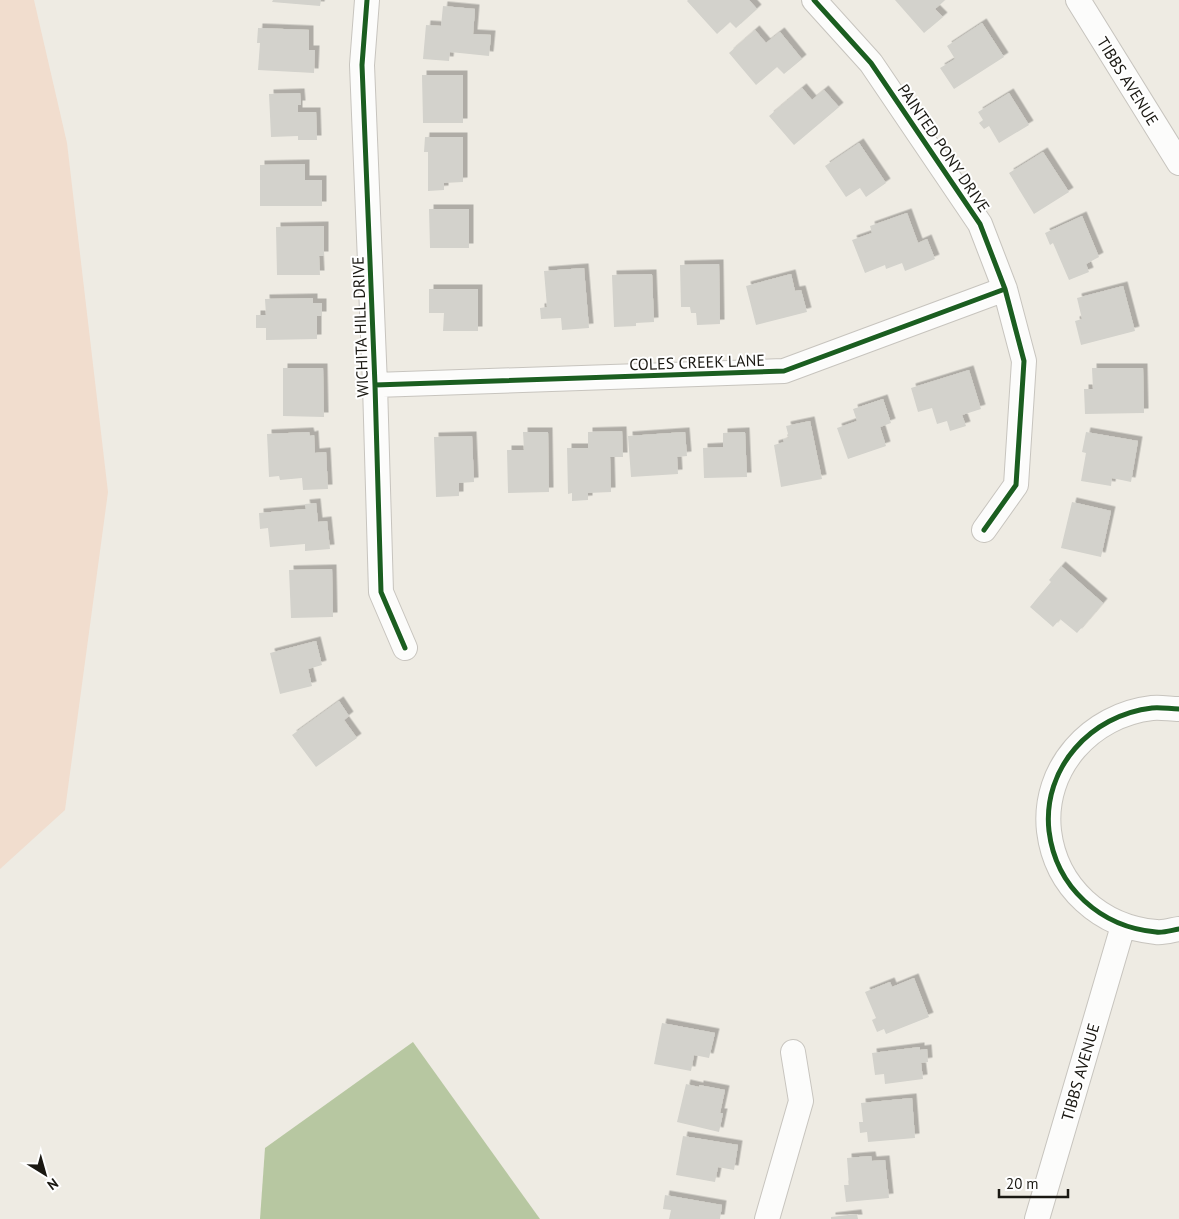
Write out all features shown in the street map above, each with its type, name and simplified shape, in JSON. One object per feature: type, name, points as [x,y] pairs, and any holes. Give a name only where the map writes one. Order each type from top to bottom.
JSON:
[{"type":"street","name":"WICHITA HILL DRIVE","points":[[367,0],[362,66],[381,592],[405,648]]},
{"type":"street","name":"PAINTED PONY DRIVE","points":[[814,0],[871,63],[980,224],[1005,289],[1024,362],[1016,485],[984,530]]},
{"type":"street","name":"TIBBS AVENUE","points":[[1078,0],[1179,163]]},
{"type":"street","name":"COLES CREEK LANE","points":[[375,385],[784,371],[1005,289]]},
{"type":"street","points":[[1179,709],[1154,708],[1123,714],[1096,728],[1074,748],[1059,774],[1050,802],[1048,862],[1094,911],[1123,926],[1158,932],[1179,929]]},
{"type":"street","name":"TIBBS AVENUE","points":[[1037,1219],[1123,926]]},
{"type":"street","points":[[767,1219],[801,1101],[793,1052]]},
{"type":"shaded area","points":[[0,0],[34,0],[67,143],[108,492],[65,810],[0,869]]},
{"type":"shaded area","points":[[413,1042],[540,1219],[260,1219],[265,1148]]},
{"type":"building","points":[[273,0],[321,0],[320,6],[272,2]]},
{"type":"building","points":[[688,0],[749,0],[757,9],[736,28],[730,22],[717,34]]},
{"type":"building","points":[[895,0],[945,0],[935,9],[943,17],[924,33]]},
{"type":"building","points":[[443,6],[475,9],[473,34],[491,35],[489,56],[450,52],[449,61],[423,59],[426,25],[441,26]]},
{"type":"building","points":[[982,23],[1004,57],[954,89],[940,68],[955,59],[947,46]]},
{"type":"building","points":[[258,28],[309,30],[309,50],[315,50],[314,73],[258,70],[260,43],[257,43]]},
{"type":"building","points":[[755,30],[766,43],[780,32],[802,59],[784,74],[777,67],[756,85],[729,53]]},
{"type":"building","points":[[422,75],[463,75],[463,123],[423,123]]},
{"type":"building","points":[[802,88],[812,100],[824,90],[839,107],[794,145],[769,116]]},
{"type":"building","points":[[300,93],[301,105],[298,105],[298,112],[316,112],[317,140],[298,140],[298,136],[271,137],[269,94]]},
{"type":"building","points":[[1009,93],[1029,125],[999,143],[989,126],[984,129],[979,123],[983,120],[978,112]]},
{"type":"building","points":[[425,137],[463,137],[463,182],[444,183],[444,190],[428,191],[428,152],[424,152]]},
{"type":"building","points":[[859,143],[886,183],[866,197],[860,188],[846,197],[825,166]]},
{"type":"building","points":[[1043,152],[1069,192],[1034,214],[1009,173]]},
{"type":"building","points":[[305,164],[305,180],[322,180],[322,206],[260,206],[260,165]]},
{"type":"building","points":[[429,209],[469,209],[469,248],[430,248]]},
{"type":"building","points":[[907,213],[918,243],[927,239],[935,259],[905,271],[902,263],[886,269],[885,265],[865,273],[852,240],[872,233],[870,226]]},
{"type":"building","points":[[1082,216],[1099,257],[1086,264],[1089,272],[1069,280],[1053,243],[1050,245],[1045,233]]},
{"type":"building","points":[[324,226],[324,256],[319,256],[320,275],[277,275],[276,227]]},
{"type":"building","points":[[719,264],[720,324],[697,325],[696,313],[691,313],[690,307],[681,307],[680,265]]},
{"type":"building","points":[[584,268],[589,328],[562,330],[561,318],[541,319],[540,308],[547,307],[544,271]]},
{"type":"building","points":[[652,274],[654,322],[636,323],[636,326],[614,327],[612,275]]},
{"type":"building","points":[[791,274],[795,291],[801,290],[807,312],[756,325],[746,286]]},
{"type":"building","points":[[1123,286],[1135,331],[1081,345],[1075,321],[1082,319],[1077,298]]},
{"type":"building","points":[[429,289],[478,289],[478,331],[443,331],[444,313],[429,313]]},
{"type":"building","points":[[313,298],[313,303],[322,303],[322,316],[317,316],[317,339],[266,340],[266,328],[256,328],[256,315],[266,315],[265,299]]},
{"type":"building","points":[[283,368],[323,368],[324,417],[283,416]]},
{"type":"building","points":[[1092,368],[1143,368],[1144,413],[1085,414],[1084,389],[1093,389]]},
{"type":"building","points":[[969,370],[981,409],[962,415],[966,426],[950,431],[947,421],[937,424],[932,408],[918,412],[911,388]]},
{"type":"building","points":[[883,399],[891,423],[880,427],[886,446],[848,459],[837,428],[857,421],[853,409]]},
{"type":"building","points":[[810,421],[822,479],[781,487],[774,445],[784,442],[783,439],[789,438],[786,426]]},
{"type":"building","points":[[622,431],[623,457],[610,457],[611,492],[588,493],[588,500],[572,501],[572,493],[568,494],[567,448],[588,448],[588,432]]},
{"type":"building","points":[[309,432],[310,436],[314,435],[315,453],[326,452],[328,489],[303,490],[302,478],[280,480],[279,476],[269,477],[267,434]]},
{"type":"building","points":[[523,432],[548,432],[549,492],[508,493],[507,450],[524,450]]},
{"type":"building","points":[[685,432],[687,456],[677,457],[678,474],[631,477],[628,436]]},
{"type":"building","points":[[745,432],[747,477],[704,478],[703,448],[723,447],[723,433]]},
{"type":"building","points":[[1086,432],[1138,441],[1131,482],[1112,478],[1111,486],[1081,481],[1086,453],[1082,452]]},
{"type":"building","points":[[472,436],[474,482],[459,483],[459,496],[436,497],[434,437]]},
{"type":"building","points":[[1072,502],[1111,511],[1101,557],[1061,548]]},
{"type":"building","points":[[316,503],[318,522],[327,521],[330,549],[305,551],[305,544],[270,547],[268,528],[260,529],[259,513],[306,509],[305,504]]},
{"type":"building","points":[[1061,566],[1103,603],[1077,633],[1060,619],[1053,627],[1030,607],[1051,582],[1049,580]]},
{"type":"building","points":[[332,569],[333,617],[291,618],[289,570]]},
{"type":"building","points":[[316,641],[322,665],[308,669],[312,686],[280,694],[270,653]]},
{"type":"building","points":[[339,701],[349,716],[344,720],[357,738],[316,767],[292,735]]},
{"type":"building","points":[[914,978],[929,1017],[886,1034],[884,1029],[877,1032],[872,1020],[876,1018],[865,992],[890,982],[892,987]]},
{"type":"building","points":[[662,1023],[715,1033],[709,1058],[694,1055],[691,1071],[654,1064]]},
{"type":"building","points":[[920,1047],[920,1050],[927,1049],[928,1062],[921,1063],[923,1079],[885,1084],[884,1074],[875,1075],[872,1053]]},
{"type":"building","points":[[686,1084],[725,1090],[720,1113],[723,1113],[719,1132],[677,1122]]},
{"type":"building","points":[[912,1098],[915,1138],[868,1142],[867,1132],[860,1133],[859,1122],[863,1122],[861,1103]]},
{"type":"building","points":[[683,1136],[738,1145],[734,1170],[718,1167],[715,1182],[676,1175]]},
{"type":"building","points":[[871,1156],[872,1161],[885,1160],[889,1198],[846,1202],[844,1185],[849,1185],[847,1158]]},
{"type":"building","points":[[665,1195],[722,1205],[720,1219],[669,1219],[671,1210],[663,1209]]},
{"type":"building","points":[[857,1214],[858,1219],[831,1219],[831,1217]]},
{"type":"cycle path","points":[[367,0],[362,65],[381,592],[405,648]]},
{"type":"cycle path","points":[[814,0],[871,63],[980,224],[1005,289],[1024,361],[1016,485],[984,530]]},
{"type":"cycle path","points":[[375,385],[784,371],[1005,289]]},
{"type":"cycle path","points":[[1179,709],[1152,708],[1130,713],[1109,721],[1091,733],[1062,766],[1054,786],[1049,808],[1049,831],[1053,851],[1071,887],[1084,901],[1100,913],[1136,929],[1159,932],[1179,929]]}]
